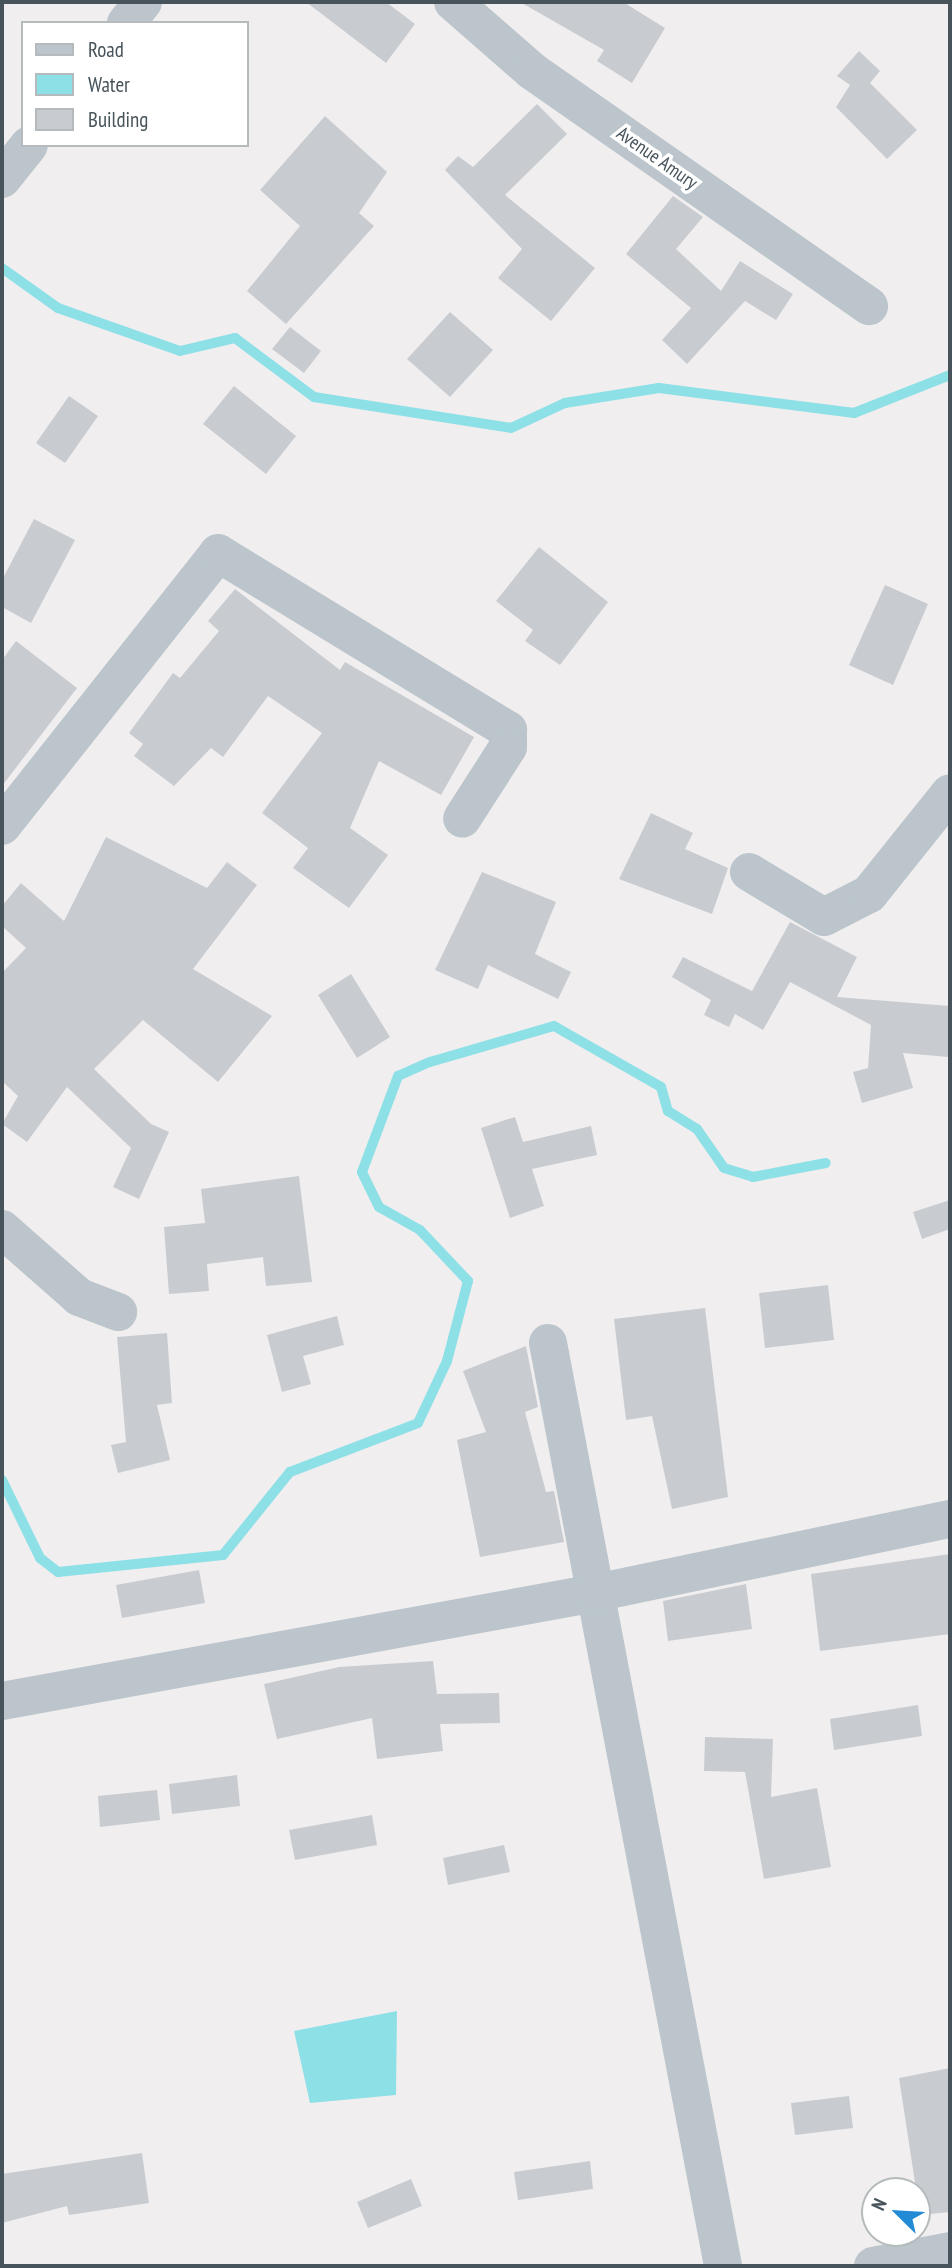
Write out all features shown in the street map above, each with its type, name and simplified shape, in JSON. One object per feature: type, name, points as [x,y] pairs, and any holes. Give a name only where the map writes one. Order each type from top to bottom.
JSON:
[{"type":"street","points":[[128,21],[143,2]]},
{"type":"street","name":"Avenue Amury","points":[[453,2],[532,71],[869,306]]},
{"type":"street","points":[[2,179],[27,147]]},
{"type":"street","points":[[2,827],[218,554],[508,730],[508,747],[462,819]]},
{"type":"street","points":[[750,872],[824,917],[869,894],[950,793]]},
{"type":"street","points":[[2,1229],[79,1297],[118,1312]]},
{"type":"street","points":[[548,1343],[723,2266]]},
{"type":"street","points":[[2,1701],[596,1593],[950,1520]]},
{"type":"street","points":[[873,2266],[950,2251]]},
{"type":"water","points":[[397,2011],[396,2095],[310,2103],[294,2031]]},
{"type":"building","points":[[306,2],[386,2],[415,24],[386,63]]},
{"type":"building","points":[[520,2],[623,2],[665,28],[632,83],[597,61],[604,50]]},
{"type":"building","points":[[859,51],[880,71],[870,83],[917,130],[887,159],[836,107],[850,85],[837,76]]},
{"type":"building","points":[[537,104],[567,134],[505,195],[595,268],[551,321],[498,278],[522,249],[445,170],[458,156],[473,167]]},
{"type":"building","points":[[325,116],[387,172],[359,213],[374,226],[286,324],[247,291],[300,226],[260,190]]},
{"type":"building","points":[[673,196],[703,217],[676,249],[721,291],[740,261],[793,294],[776,320],[745,301],[687,364],[662,340],[691,308],[626,254]]},
{"type":"building","points":[[450,312],[493,350],[450,397],[407,359]]},
{"type":"building","points":[[290,327],[321,351],[304,373],[272,349]]},
{"type":"building","points":[[234,386],[296,436],[266,474],[203,424]]},
{"type":"building","points":[[69,396],[98,416],[65,463],[36,443]]},
{"type":"building","points":[[34,519],[75,540],[31,623],[2,607],[2,580]]},
{"type":"building","points":[[539,547],[608,602],[560,665],[525,641],[533,630],[496,601]]},
{"type":"building","points":[[885,585],[928,604],[893,685],[849,665]]},
{"type":"building","points":[[235,589],[340,670],[345,662],[474,737],[441,795],[379,761],[350,828],[388,855],[349,908],[293,868],[308,848],[262,813],[322,733],[268,696],[223,757],[211,748],[174,786],[134,756],[143,744],[129,733],[173,673],[180,678],[219,631],[208,621]]},
{"type":"building","points":[[16,641],[77,688],[2,786],[2,660]]},
{"type":"building","points":[[651,813],[693,833],[685,849],[728,868],[712,914],[619,879]]},
{"type":"building","points":[[106,837],[207,888],[227,862],[257,885],[193,969],[272,1016],[218,1082],[143,1020],[94,1069],[151,1124],[169,1132],[139,1199],[113,1187],[131,1148],[67,1087],[27,1142],[2,1124],[18,1096],[2,1081],[2,973],[26,948],[2,926],[2,906],[21,883],[64,921]]},
{"type":"building","points":[[482,872],[556,902],[535,954],[571,972],[558,999],[488,965],[478,989],[435,970]]},
{"type":"building","points":[[790,922],[857,957],[837,997],[950,1006],[948,1057],[903,1053],[913,1088],[862,1103],[853,1072],[868,1068],[871,1025],[790,982],[763,1030],[735,1014],[729,1027],[704,1015],[711,1000],[672,977],[683,957],[752,991]]},
{"type":"building","points":[[351,974],[390,1037],[357,1058],[318,995]]},
{"type":"building","points":[[515,1117],[523,1142],[591,1126],[597,1155],[532,1169],[544,1206],[510,1218],[481,1128]]},
{"type":"building","points":[[299,1176],[312,1282],[266,1286],[263,1257],[207,1264],[209,1291],[169,1294],[164,1227],[205,1223],[201,1189]]},
{"type":"building","points":[[950,1200],[950,1229],[922,1239],[913,1212]]},
{"type":"building","points":[[828,1285],[834,1340],[765,1348],[759,1293]]},
{"type":"building","points":[[705,1308],[728,1497],[672,1509],[652,1416],[626,1420],[614,1319]]},
{"type":"building","points":[[337,1316],[344,1345],[303,1356],[311,1384],[282,1392],[267,1335]]},
{"type":"building","points":[[167,1333],[172,1403],[157,1405],[170,1460],[118,1473],[111,1445],[126,1442],[117,1337]]},
{"type":"building","points":[[526,1346],[538,1407],[525,1412],[546,1492],[554,1491],[564,1542],[480,1557],[457,1440],[486,1432],[463,1371]]},
{"type":"building","points":[[950,1554],[950,1634],[820,1651],[811,1574]]},
{"type":"building","points":[[199,1570],[205,1603],[122,1618],[116,1585]]},
{"type":"building","points":[[746,1584],[752,1629],[668,1641],[663,1601]]},
{"type":"building","points":[[433,1661],[437,1694],[499,1693],[500,1723],[440,1724],[443,1751],[377,1759],[372,1718],[277,1739],[264,1684],[339,1667]]},
{"type":"building","points":[[918,1705],[922,1736],[834,1750],[830,1719]]},
{"type":"building","points":[[705,1737],[773,1739],[771,1797],[817,1788],[831,1867],[764,1879],[745,1772],[704,1771]]},
{"type":"building","points":[[237,1775],[240,1806],[172,1814],[169,1784]]},
{"type":"building","points":[[157,1790],[160,1820],[100,1827],[98,1796]]},
{"type":"building","points":[[372,1815],[377,1845],[295,1860],[289,1830]]},
{"type":"building","points":[[504,1845],[510,1872],[448,1885],[443,1858]]},
{"type":"building","points":[[950,2068],[950,2212],[931,2214],[931,2177],[914,2177],[899,2078]]},
{"type":"building","points":[[849,2096],[853,2128],[795,2135],[791,2103]]},
{"type":"building","points":[[142,2153],[149,2203],[69,2215],[67,2206],[2,2223],[2,2174]]},
{"type":"building","points":[[590,2161],[593,2189],[518,2200],[514,2172]]},
{"type":"building","points":[[411,2179],[422,2206],[368,2228],[357,2202]]},
{"type":"waterway","points":[[2,268],[58,308],[180,351],[235,338],[314,397],[511,428],[565,403],[659,388],[854,413],[950,375]]},
{"type":"waterway","points":[[2,1480],[40,1558],[58,1572],[223,1555],[290,1472],[418,1423],[447,1361],[468,1281],[420,1230],[379,1207],[362,1172],[398,1076],[430,1062],[554,1026],[661,1087],[668,1111],[697,1129],[724,1168],[753,1177],[826,1163]]}]
